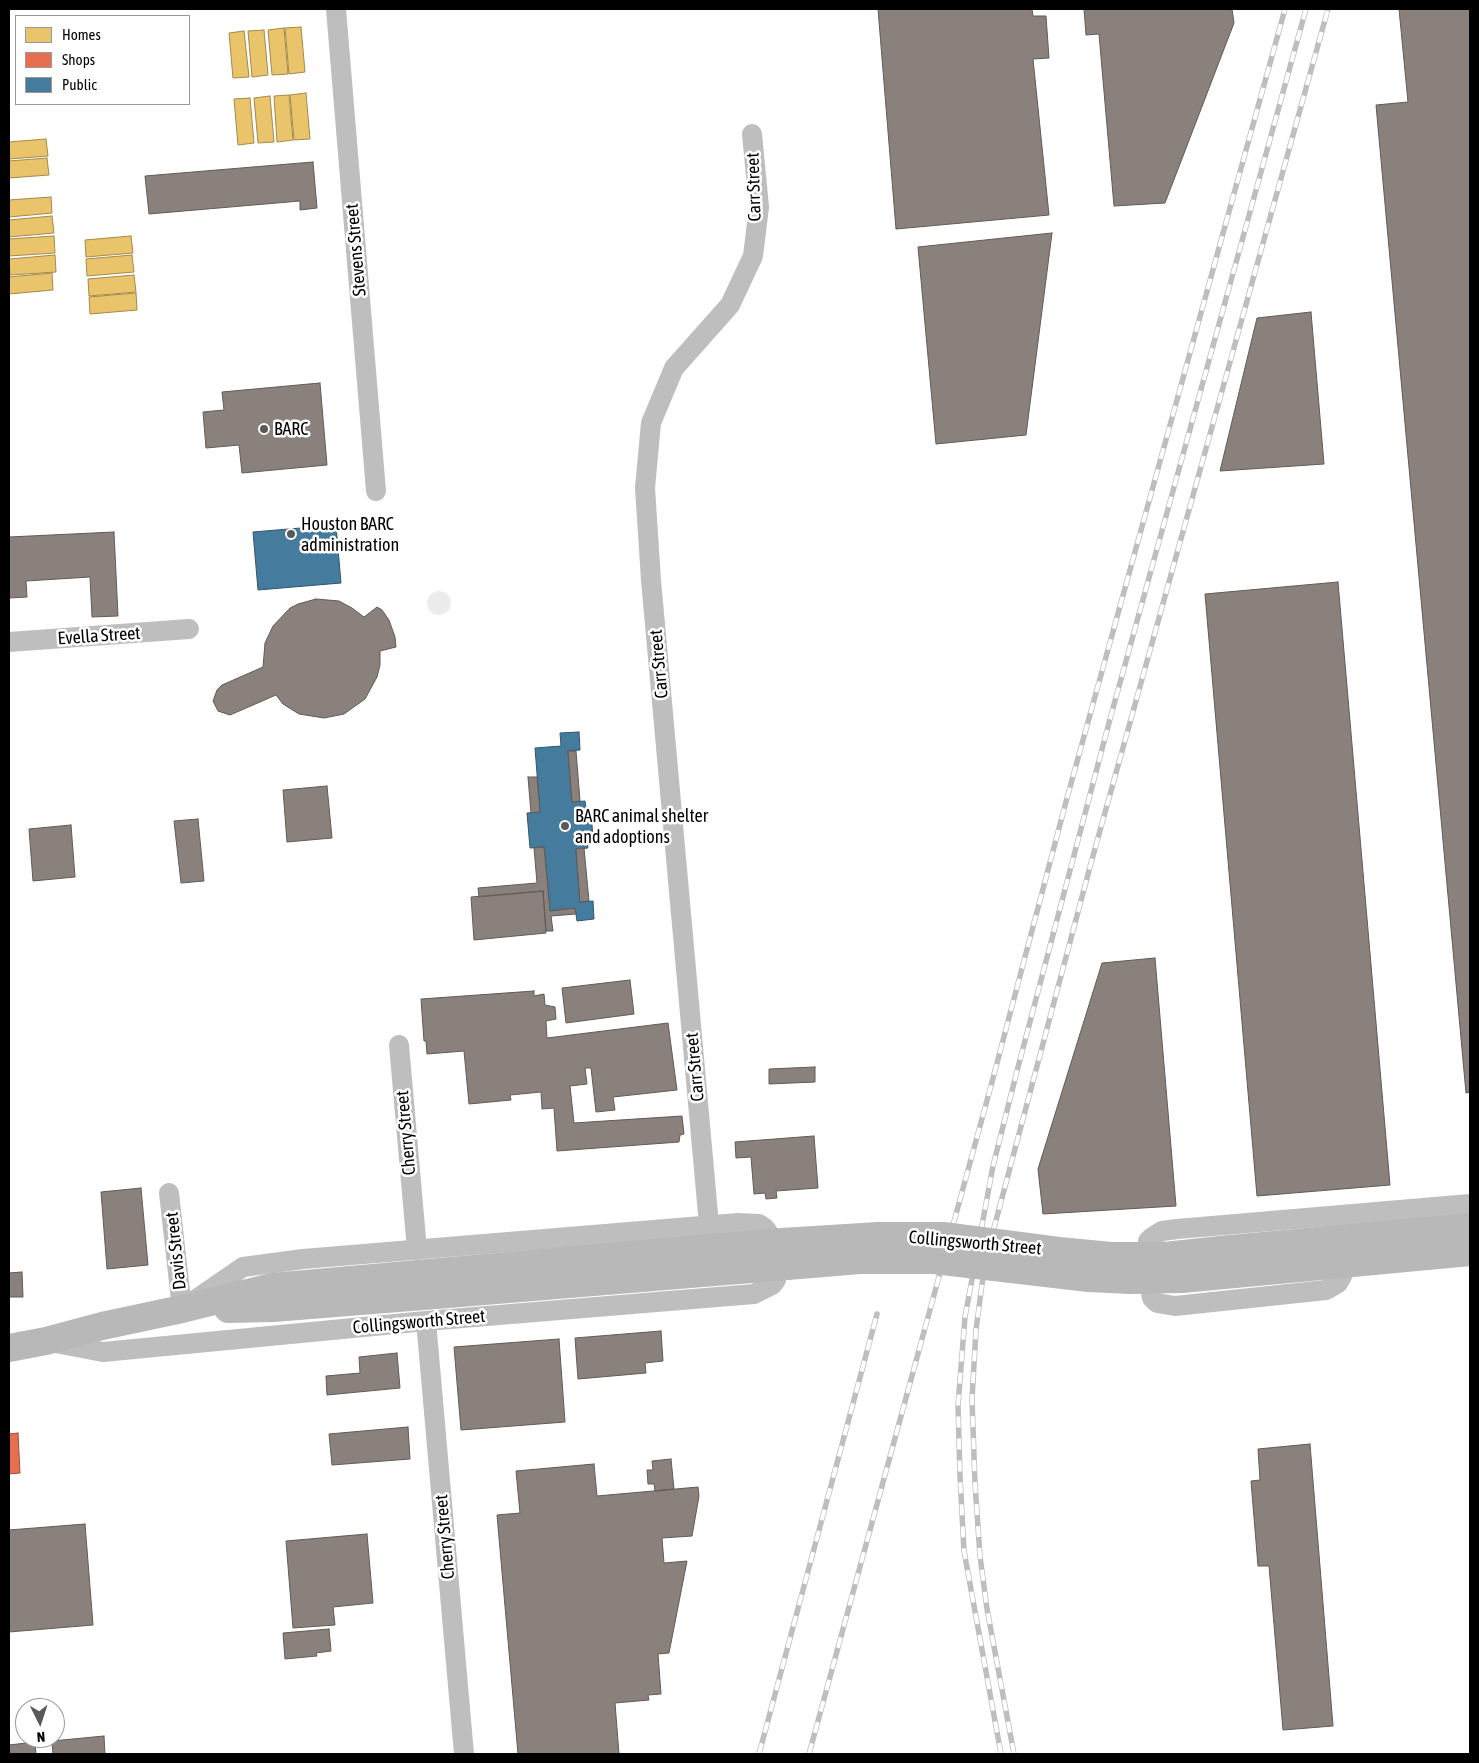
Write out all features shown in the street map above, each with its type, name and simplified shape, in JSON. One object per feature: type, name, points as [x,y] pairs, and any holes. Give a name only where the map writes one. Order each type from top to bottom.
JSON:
[{"type":"main road","name":"Collingsworth Street","points":[[9,1348],[182,1309],[273,1308],[435,1284],[766,1243],[878,1236],[943,1236],[1093,1255],[1165,1256],[1470,1227]]},
{"type":"main road","name":"Collingsworth Street","points":[[435,1284],[860,1260],[934,1260],[1090,1278],[1182,1279],[1470,1252]]},
{"type":"street","name":"Stevens Street","points":[[336,9],[376,491]]},
{"type":"street","name":"Carr Street","points":[[710,1225],[644,488],[650,423],[674,368],[730,305],[753,256],[759,207],[752,134]]},
{"type":"street","name":"Evella Street","points":[[9,642],[189,629]]},
{"type":"street","name":"Cherry Street","points":[[399,1045],[417,1250]]},
{"type":"street","name":"Davis Street","points":[[169,1193],[182,1309]]},
{"type":"street","points":[[1355,1214],[1357,1232],[1342,1276],[1338,1282],[1326,1290],[1174,1306],[1157,1303],[1152,1298],[1147,1272],[1146,1251],[1148,1241],[1162,1231],[1355,1214],[1470,1204]]},
{"type":"street","name":"Collingsworth Street","points":[[46,1341],[102,1352],[426,1321],[746,1295],[754,1294],[772,1285],[776,1280],[776,1276],[773,1243],[765,1228],[759,1224],[749,1223],[710,1225],[303,1259],[243,1267],[182,1309]]},
{"type":"street","name":"Cherry Street","points":[[426,1321],[464,1754]]},
{"type":"shaded area","points":[[439,591],[447,595],[451,603],[447,611],[439,615],[431,611],[427,603],[431,595]]},
{"type":"building: Homes","points":[[301,27],[305,72],[289,74],[285,28]]},
{"type":"building: Homes","points":[[284,28],[288,74],[272,75],[268,30]]},
{"type":"building: Homes","points":[[264,30],[268,75],[252,77],[248,31]]},
{"type":"building: Homes","points":[[244,31],[249,77],[233,78],[229,33]]},
{"type":"building: Homes","points":[[306,93],[310,139],[294,140],[290,95]]},
{"type":"building: Homes","points":[[289,95],[293,140],[277,142],[274,96]]},
{"type":"building: Homes","points":[[270,96],[274,142],[258,143],[254,98]]},
{"type":"building: Homes","points":[[250,98],[254,143],[238,145],[234,99]]},
{"type":"building: Homes","points":[[46,139],[48,156],[9,159],[9,142]]},
{"type":"building: Homes","points":[[47,158],[49,175],[9,178],[9,161]]},
{"type":"building: Homes","points":[[51,197],[52,213],[9,217],[9,200]]},
{"type":"building: Homes","points":[[52,216],[54,233],[9,237],[9,220]]},
{"type":"building: Homes","points":[[54,236],[55,253],[9,256],[9,239]]},
{"type":"building: Homes","points":[[131,236],[133,253],[86,257],[85,240]]},
{"type":"building: Homes","points":[[55,255],[56,272],[10,275],[9,259]]},
{"type":"building: Homes","points":[[132,255],[134,272],[87,276],[86,259]]},
{"type":"building: Homes","points":[[52,273],[53,290],[9,294],[9,277]]},
{"type":"building: Homes","points":[[134,275],[136,292],[89,296],[88,279]]},
{"type":"building: Homes","points":[[136,293],[137,310],[90,314],[89,297]]},
{"type":"building: Shops","points":[[18,1433],[20,1473],[9,1474],[9,1434]]},
{"type":"building: Public","points":[[336,525],[341,583],[258,590],[253,532]]},
{"type":"building: Public","points":[[579,732],[580,750],[568,751],[572,802],[585,801],[588,812],[591,812],[593,838],[589,838],[588,848],[576,849],[580,902],[593,901],[594,919],[577,921],[575,908],[550,911],[544,847],[530,848],[527,813],[540,812],[535,748],[561,746],[560,733]]},
{"type":"building: Industry","points":[[878,9],[1032,9],[1033,16],[1046,16],[1049,58],[1033,59],[1049,215],[896,229]]},
{"type":"building: Industry","points":[[1084,9],[1232,9],[1234,23],[1165,203],[1114,206],[1099,34],[1086,35]]},
{"type":"building: Industry","points":[[1399,9],[1470,9],[1470,1092],[1466,1093],[1376,105],[1408,102]]},
{"type":"building: Industry","points":[[313,162],[317,208],[300,210],[300,201],[149,214],[145,176]]},
{"type":"building: Industry","points":[[1052,233],[1026,435],[936,444],[918,247]]},
{"type":"building: Industry","points":[[1311,312],[1324,464],[1220,471],[1257,318]]},
{"type":"building: Industry","name":"BARC","points":[[320,383],[327,465],[242,473],[239,445],[206,448],[203,412],[224,410],[222,392]]},
{"type":"building: Industry","points":[[114,532],[118,616],[92,617],[90,577],[26,581],[27,597],[9,598],[9,537]]},
{"type":"building: Industry","points":[[1338,582],[1390,1185],[1257,1196],[1205,594]]},
{"type":"building: Industry","points":[[316,599],[339,601],[364,617],[377,607],[382,610],[389,620],[395,637],[396,647],[380,651],[380,665],[377,677],[365,699],[344,714],[324,718],[299,714],[283,704],[276,695],[230,715],[218,711],[213,701],[217,690],[222,685],[263,667],[265,643],[273,626],[290,608]]},
{"type":"building: Industry","points":[[568,751],[576,751],[580,801],[572,802]]},
{"type":"building: Industry","points":[[528,777],[537,777],[540,812],[531,813]]},
{"type":"building: Industry","points":[[327,786],[332,838],[287,842],[283,790]]},
{"type":"building: Industry","points":[[198,819],[204,881],[181,883],[174,821]]},
{"type":"building: Industry","points":[[71,825],[75,877],[33,881],[29,829]]},
{"type":"building: Industry","points":[[544,847],[550,911],[575,908],[576,914],[551,916],[553,931],[546,931],[543,891],[479,897],[478,888],[537,883],[534,848]]},
{"type":"building: Industry","points":[[584,848],[589,901],[580,902],[576,849]]},
{"type":"building: Industry","points":[[543,891],[546,933],[474,940],[471,897]]},
{"type":"building: Industry","points":[[1155,958],[1176,1206],[1043,1214],[1038,1169],[1102,963]]},
{"type":"building: Industry","points":[[630,980],[634,1014],[566,1023],[562,988]]},
{"type":"building: Industry","points":[[534,991],[534,996],[544,994],[545,1005],[555,1007],[556,1019],[546,1021],[547,1038],[668,1023],[677,1090],[613,1097],[615,1110],[596,1112],[591,1068],[585,1068],[587,1084],[570,1086],[574,1123],[682,1116],[684,1134],[680,1135],[679,1142],[557,1151],[554,1108],[542,1109],[541,1092],[510,1095],[511,1100],[469,1104],[464,1051],[427,1054],[426,1041],[424,1041],[421,999]]},
{"type":"building: Industry","points":[[815,1067],[815,1082],[769,1084],[769,1069]]},
{"type":"building: Industry","points":[[814,1136],[818,1188],[776,1191],[777,1198],[766,1199],[765,1193],[754,1194],[751,1157],[736,1158],[735,1142]]},
{"type":"building: Industry","points":[[141,1188],[148,1265],[107,1269],[101,1192]]},
{"type":"building: Industry","points":[[22,1272],[23,1297],[9,1297],[9,1273]]},
{"type":"building: Industry","points":[[661,1331],[663,1361],[645,1363],[646,1373],[578,1379],[575,1338]]},
{"type":"building: Industry","points":[[559,1339],[565,1422],[461,1430],[454,1347]]},
{"type":"building: Industry","points":[[397,1353],[400,1388],[327,1395],[326,1376],[360,1373],[359,1357]]},
{"type":"building: Industry","points":[[408,1427],[410,1459],[332,1465],[329,1434]]},
{"type":"building: Industry","points":[[1310,1444],[1333,1726],[1283,1730],[1269,1566],[1258,1566],[1251,1481],[1260,1480],[1258,1449]]},
{"type":"building: Industry","points":[[671,1459],[674,1489],[655,1491],[654,1484],[648,1484],[647,1470],[653,1470],[652,1461]]},
{"type":"building: Industry","points":[[594,1464],[597,1496],[698,1487],[699,1496],[692,1536],[662,1538],[664,1563],[687,1561],[669,1653],[658,1654],[661,1694],[648,1695],[649,1700],[615,1703],[619,1754],[518,1754],[497,1515],[520,1513],[516,1471]]},
{"type":"building: Industry","points":[[85,1524],[93,1625],[9,1632],[9,1530]]},
{"type":"building: Industry","points":[[367,1534],[373,1603],[333,1607],[335,1625],[293,1628],[286,1541]]},
{"type":"building: Industry","points":[[329,1629],[331,1651],[316,1653],[317,1656],[285,1659],[283,1633]]},
{"type":"building: Industry","points":[[104,1736],[105,1754],[53,1754],[53,1748],[65,1748],[65,1740]]},
{"type":"building: Industry","points":[[15,1744],[15,1748],[36,1748],[36,1754],[9,1754],[9,1745]]},
{"type":"railway","points":[[809,1754],[992,1082],[1067,798],[1285,9]]},
{"type":"railway","points":[[1001,1754],[964,1551],[958,1405],[965,1317],[993,1166],[1017,1071],[1110,719],[1306,9]]},
{"type":"railway","points":[[1014,1754],[987,1609],[980,1556],[975,1484],[972,1399],[976,1330],[982,1284],[990,1243],[1091,863],[1328,9]]},
{"type":"railway","points":[[759,1754],[877,1314]]},
{"type":"place","name":"BARC","points":[[264,429]]},
{"type":"place","name":"Houston BARC administration","points":[[291,534]]},
{"type":"place","name":"BARC animal shelter and adoptions","points":[[565,826]]}]
